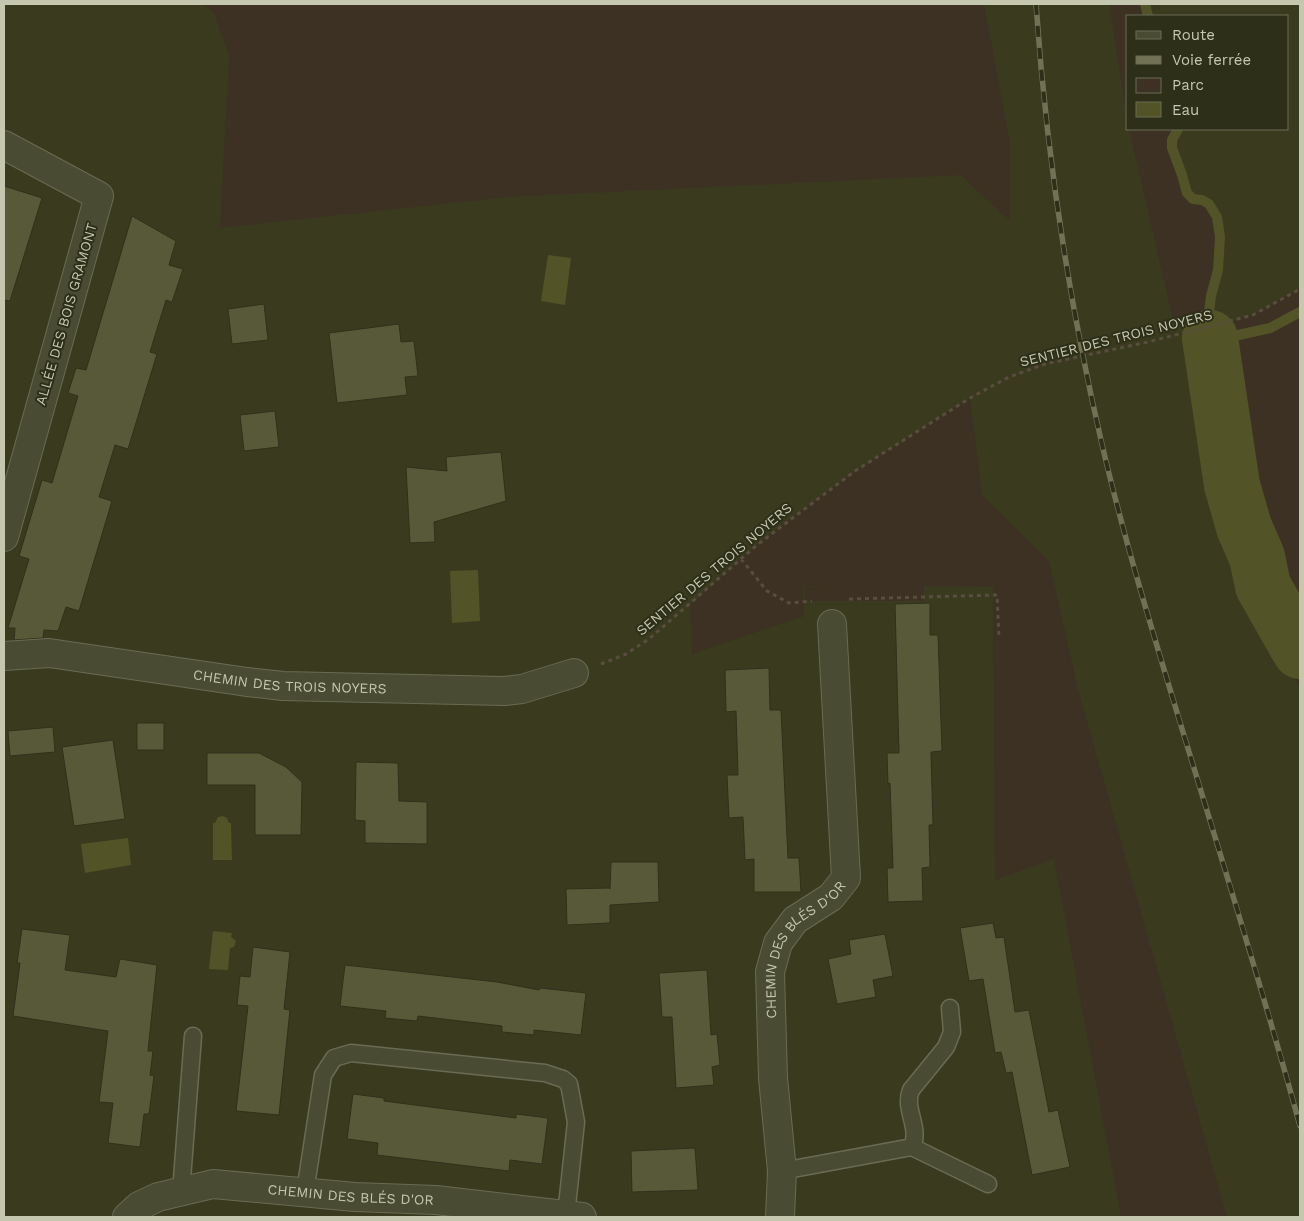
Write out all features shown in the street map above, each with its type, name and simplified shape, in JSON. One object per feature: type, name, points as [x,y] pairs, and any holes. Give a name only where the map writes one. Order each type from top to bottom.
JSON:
[{"type":"street","name":"ALLÉE DES BOIS GRAMONT","points":[[4,145],[99,196],[4,537]]},
{"type":"street","name":"CHEMIN DES BLÉS D'OR","points":[[780,1217],[782,1171],[773,1078],[770,972],[778,943],[795,920],[831,897],[846,878],[831,612]]},
{"type":"street","name":"CHEMIN DES TROIS NOYERS","points":[[4,656],[49,652],[238,681],[283,686],[504,691],[522,689],[574,673]]},
{"type":"street","name":"CHEMIN DES BLÉS D'OR","points":[[126,1217],[140,1206],[158,1197],[212,1184],[355,1197],[436,1200],[574,1216]]},
{"type":"lane","points":[[912,1147],[916,1140],[908,1098],[911,1090],[946,1048],[952,1032],[950,1008]]},
{"type":"lane","points":[[181,1192],[193,1036]]},
{"type":"lane","points":[[305,1192],[323,1075],[334,1058],[351,1054],[545,1073],[563,1079],[569,1084],[576,1122],[574,1216]]},
{"type":"lane","points":[[782,1171],[912,1147],[988,1184]]},
{"type":"path","name":"SENTIER DES TROIS NOYERS","points":[[574,673],[611,660],[637,648],[669,623],[774,532],[855,471],[970,398],[1009,377],[1034,368],[1148,342],[1253,315],[1300,289]]},
{"type":"path","points":[[741,559],[767,591],[789,603],[831,612],[997,595],[999,638]]},
{"type":"green space","points":[[204,4],[984,4],[1010,143],[1010,222],[961,175],[508,197],[220,228],[229,56],[214,13]]},
{"type":"green space","points":[[1109,4],[1145,4],[1148,15],[1126,15],[1126,111]]},
{"type":"green space","points":[[1129,130],[1178,130],[1172,147],[1187,192],[1191,197],[1202,200],[1211,207],[1219,229],[1220,254],[1208,320],[1173,320]]},
{"type":"green space","points":[[1300,289],[1300,651],[1263,586],[1257,557],[1244,527],[1232,485],[1209,327],[1253,315]]},
{"type":"green space","points":[[970,398],[982,495],[1049,561],[1078,689],[1227,1217],[1121,1217],[1054,859],[995,880],[993,587],[924,586],[923,601],[805,601],[805,587],[848,586],[803,586],[804,616],[692,654],[690,605],[749,551],[783,524],[835,486]]},
{"type":"green space","points":[[1244,550],[1258,589],[1300,666],[1300,688],[1254,613]]},
{"type":"water","points":[[548,255],[571,258],[565,305],[541,301]]},
{"type":"water","points":[[478,570],[480,621],[452,623],[450,571]]},
{"type":"water","points":[[223,816],[231,823],[232,860],[213,860],[213,823],[215,823],[218,817]]},
{"type":"water","points":[[128,838],[131,865],[85,873],[81,844]]},
{"type":"water","points":[[213,931],[232,933],[231,937],[236,941],[234,947],[230,948],[228,970],[209,969]]},
{"type":"building","points":[[4,186],[42,198],[10,301],[4,300]]},
{"type":"building","points":[[132,216],[176,241],[169,265],[183,269],[172,302],[166,300],[150,352],[157,354],[128,449],[115,445],[99,497],[112,501],[79,611],[66,607],[58,631],[44,630],[43,638],[14,640],[15,628],[8,628],[29,559],[19,556],[42,480],[52,483],[78,396],[68,393],[76,368],[86,370]]},
{"type":"building","points":[[264,304],[268,340],[232,344],[228,309]]},
{"type":"building","points":[[399,324],[401,342],[414,341],[418,376],[405,377],[407,395],[337,403],[329,333]]},
{"type":"building","points":[[275,411],[279,447],[244,451],[240,415]]},
{"type":"building","points":[[501,452],[506,501],[434,522],[435,542],[410,543],[406,467],[447,471],[446,457]]},
{"type":"building","points":[[930,603],[930,635],[938,635],[942,751],[931,752],[933,825],[929,825],[930,867],[922,868],[923,901],[888,902],[887,868],[893,868],[887,753],[899,753],[895,604]]},
{"type":"building","points":[[769,668],[770,710],[781,710],[788,858],[799,858],[801,892],[754,892],[754,859],[745,860],[743,817],[729,818],[727,775],[738,775],[736,711],[726,712],[725,670]]},
{"type":"building","points":[[137,723],[164,723],[164,750],[137,750]]},
{"type":"building","points":[[53,727],[55,752],[10,756],[8,731]]},
{"type":"building","points":[[113,740],[125,819],[74,826],[62,747]]},
{"type":"building","points":[[207,753],[259,753],[286,767],[302,782],[301,835],[255,835],[255,785],[207,785]]},
{"type":"building","points":[[356,762],[398,763],[399,801],[427,802],[427,844],[365,843],[365,821],[355,820]]},
{"type":"building","points":[[611,862],[658,862],[659,902],[610,905],[610,923],[567,925],[566,889],[610,889]]},
{"type":"building","points":[[993,923],[996,938],[1004,937],[1015,1012],[1029,1010],[1049,1112],[1058,1110],[1070,1167],[1032,1175],[1012,1072],[1006,1073],[1001,1052],[995,1053],[983,979],[969,981],[960,928]]},
{"type":"building","points":[[22,929],[70,935],[65,970],[116,977],[120,959],[157,965],[148,1051],[153,1051],[150,1075],[154,1076],[149,1114],[144,1114],[140,1147],[108,1143],[113,1103],[99,1102],[108,1031],[13,1016],[20,963],[17,963]]},
{"type":"building","points":[[885,934],[893,976],[873,980],[876,997],[837,1004],[828,959],[851,954],[849,940]]},
{"type":"building","points":[[253,947],[290,952],[284,1009],[290,1010],[279,1115],[236,1111],[248,1006],[237,1005],[240,976],[250,977]]},
{"type":"building","points":[[345,965],[497,982],[539,990],[540,988],[586,993],[581,1035],[534,1030],[534,1035],[502,1032],[502,1026],[418,1016],[417,1021],[385,1018],[386,1011],[340,1006]]},
{"type":"building","points":[[707,970],[711,1035],[717,1034],[720,1065],[712,1067],[714,1085],[676,1088],[672,1017],[662,1017],[659,973]]},
{"type":"building","points":[[353,1094],[384,1098],[384,1101],[516,1118],[516,1114],[548,1118],[542,1164],[510,1160],[509,1171],[377,1155],[378,1143],[347,1139]]},
{"type":"building","points":[[695,1148],[698,1190],[632,1192],[631,1151]]},
{"type":"waterway","points":[[1145,4],[1148,15]]},
{"type":"waterway","points":[[1177,130],[1172,140],[1172,148],[1187,193],[1193,199],[1202,200],[1209,204],[1217,217],[1220,237],[1218,270],[1211,296],[1208,320],[1210,338],[1225,338],[1270,328],[1300,312]]},
{"type":"waterway","points":[[1210,338],[1232,485],[1244,527],[1257,557],[1263,586],[1300,651]]},
{"type":"railway","points":[[1036,4],[1046,114],[1060,223],[1078,332],[1101,440],[1146,609],[1255,969],[1300,1126]]}]
